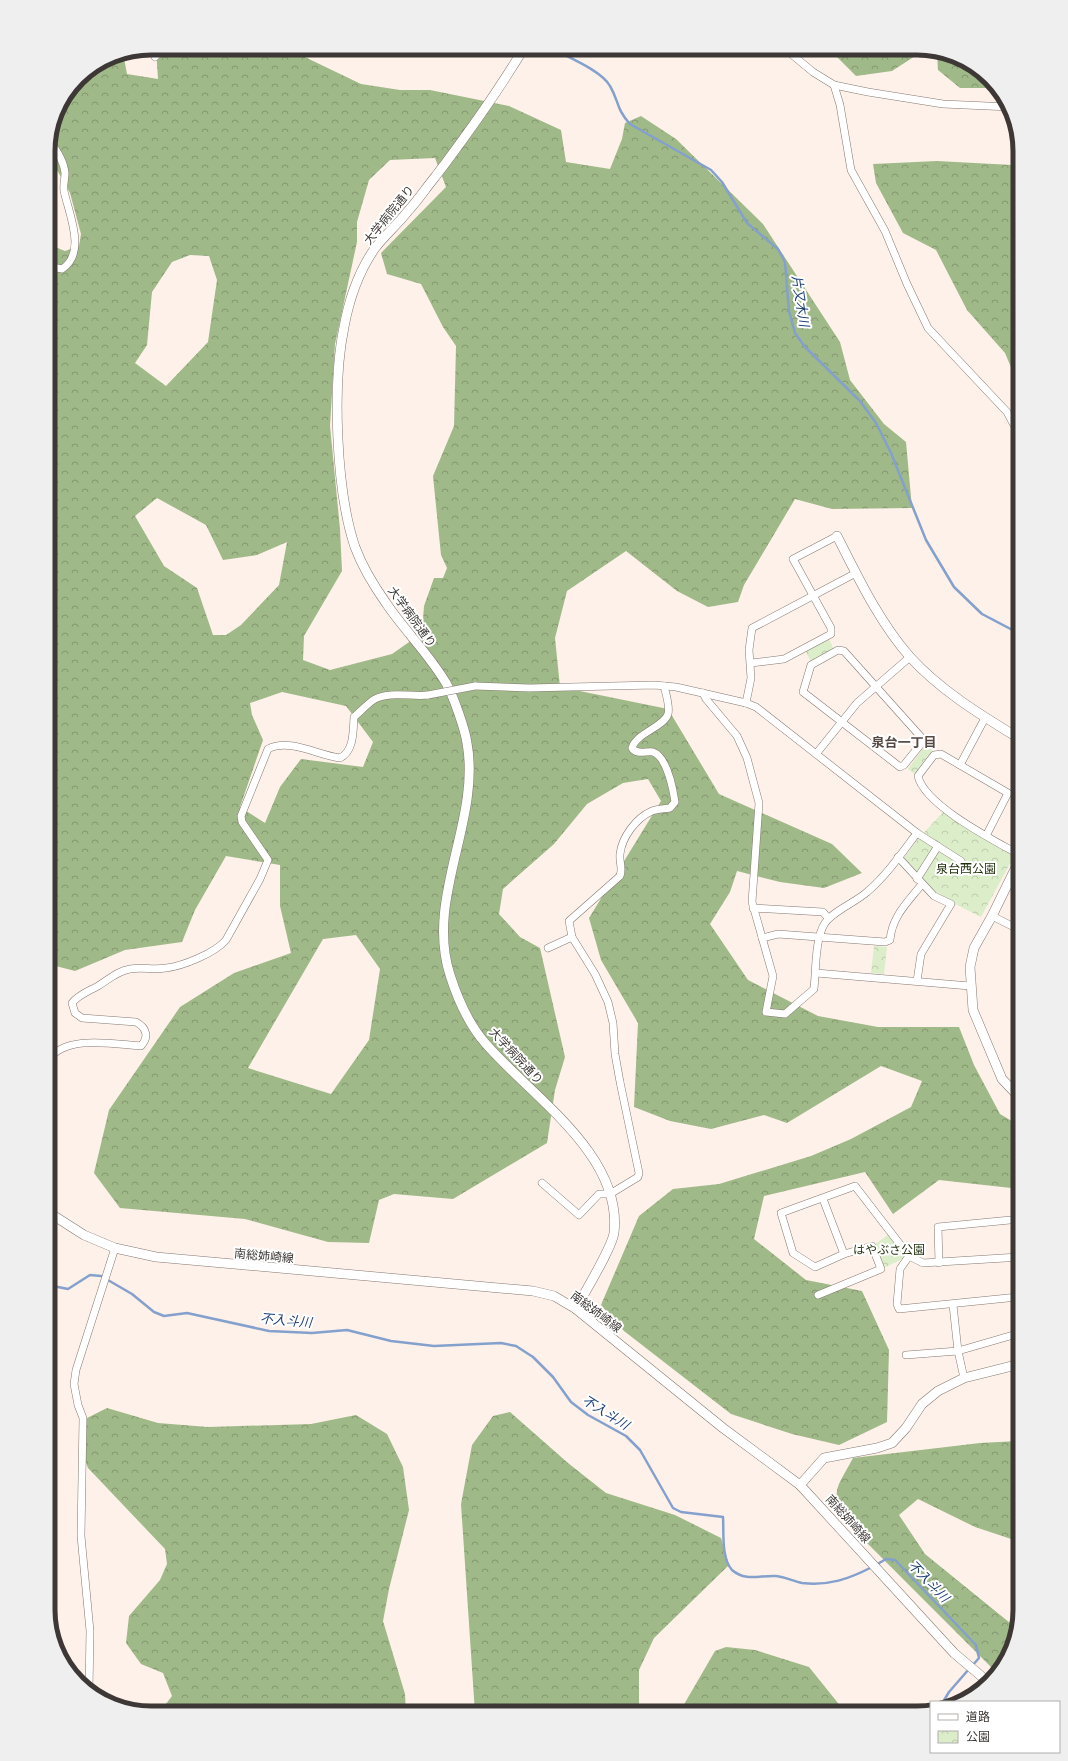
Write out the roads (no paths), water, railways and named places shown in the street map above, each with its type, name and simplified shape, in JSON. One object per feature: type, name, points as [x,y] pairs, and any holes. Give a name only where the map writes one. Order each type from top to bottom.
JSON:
[{"type":"street","name":"大学病院通り","points":[[520,55],[507,76],[444,166],[410,209],[375,249],[352,294],[339,355],[338,429],[343,494],[356,549],[367,573],[386,604],[447,684],[467,741],[470,776],[458,847],[445,900],[444,946],[449,972],[462,1007],[483,1042],[574,1133],[600,1167],[610,1194],[614,1212],[614,1237],[576,1309]]},
{"type":"street","points":[[792,55],[813,72],[834,85],[943,104],[1002,107]]},
{"type":"street","points":[[834,85],[840,105],[851,170],[886,231],[907,284],[928,328],[1007,412],[1013,423]]},
{"type":"street","points":[[55,148],[58,152],[65,172],[63,186],[70,211],[75,248],[72,259],[65,267],[62,269],[55,268]]},
{"type":"street","points":[[751,663],[784,659],[831,634],[831,628],[793,559],[837,536],[883,620],[910,657],[958,700],[1013,735]]},
{"type":"street","points":[[746,703],[751,678],[749,650],[752,628],[856,573]]},
{"type":"street","points":[[838,650],[844,652],[875,686],[921,738],[921,744],[904,765],[900,767],[803,692],[811,665],[838,650]]},
{"type":"street","points":[[816,754],[857,703],[910,657]]},
{"type":"street","points":[[55,1052],[84,1042],[141,1046],[145,1041],[146,1034],[142,1025],[136,1022],[82,1018],[75,1013],[72,1002],[117,973],[128,969],[166,968],[193,960],[219,948],[226,940],[260,880],[268,860],[242,822],[241,816],[268,749],[275,746],[290,746],[326,756],[340,758],[347,755],[353,735],[354,717],[375,699],[388,696],[415,697],[475,686],[529,688],[664,686],[676,687],[746,703],[756,707],[917,833],[961,861]]},
{"type":"street","points":[[542,1182],[579,1215],[599,1194],[610,1194],[638,1177],[640,1168],[620,1082],[615,1054],[613,1023],[608,1002],[595,974],[572,937],[569,921],[620,876],[620,853],[627,834],[640,820],[652,811],[670,808],[675,802],[668,772],[661,759],[654,753],[637,752],[632,748],[635,741],[666,717],[668,713],[664,686]]},
{"type":"street","points":[[703,693],[706,700],[737,736],[747,758],[757,796],[759,814],[753,908],[773,976],[766,1012],[785,1014],[814,989],[819,937],[828,918],[867,892],[917,833]]},
{"type":"street","points":[[960,765],[985,718]]},
{"type":"street","points":[[986,836],[1008,793],[941,754],[934,755],[918,776],[919,783],[941,806],[962,821],[986,836],[1013,851]]},
{"type":"street","points":[[762,938],[778,934],[885,942],[890,940],[895,917],[919,882],[938,846]]},
{"type":"street","points":[[898,857],[919,882],[934,896],[951,904],[922,954],[917,981]]},
{"type":"street","points":[[1013,873],[974,948],[970,967],[970,986],[973,1010],[1002,1079],[1013,1091]]},
{"type":"street","points":[[753,908],[823,912],[828,918]]},
{"type":"street","points":[[992,916],[1013,926]]},
{"type":"street","points":[[548,948],[572,937]]},
{"type":"street","points":[[816,972],[970,986]]},
{"type":"street","points":[[818,1295],[881,1269],[872,1246],[844,1254],[815,1267],[793,1253],[781,1214],[855,1186],[909,1256],[923,1263],[1013,1258]]},
{"type":"street","points":[[823,1199],[844,1254]]},
{"type":"street","name":"南総姉崎線","points":[[55,1216],[84,1235],[115,1248],[156,1257],[533,1291],[554,1296],[576,1309],[723,1428],[800,1485],[954,1653],[984,1679]]},
{"type":"street","points":[[939,1263],[938,1228],[1013,1220]]},
{"type":"street","points":[[89,1683],[90,1631],[81,1536],[83,1418],[78,1405],[74,1384],[78,1358],[115,1248]]},
{"type":"street","points":[[909,1256],[900,1269],[897,1304],[899,1309],[953,1305],[1013,1298]]},
{"type":"street","points":[[953,1305],[958,1351],[964,1378]]},
{"type":"street","points":[[906,1355],[958,1351],[1013,1335]]},
{"type":"street","points":[[800,1485],[824,1458],[877,1448],[892,1443],[906,1428],[922,1404],[938,1391],[964,1378],[1013,1366]]},
{"type":"waterway","name":"片又木川","points":[[565,55],[592,69],[606,80],[613,91],[622,114],[630,124],[711,170],[722,182],[747,223],[778,249],[785,262],[789,311],[795,333],[805,347],[860,401],[876,423],[891,453],[926,540],[954,587],[982,614],[1013,630]]},
{"type":"waterway","name":"不入斗川","points":[[55,1286],[68,1289],[90,1275],[101,1276],[132,1294],[154,1312],[164,1316],[187,1313],[269,1331],[312,1333],[347,1330],[391,1341],[434,1346],[501,1343],[516,1346],[533,1357],[553,1377],[571,1402],[588,1415],[626,1436],[640,1450],[673,1508],[681,1512],[723,1517],[726,1559],[728,1565],[737,1574],[748,1577],[776,1576],[812,1584],[838,1581],[872,1567]]},
{"type":"waterway","name":"不入斗川","points":[[876,1565],[886,1559],[895,1560],[976,1645],[979,1658],[972,1666]]},
{"type":"waterway","name":"不入斗川","points":[[944,1701],[949,1692],[969,1669]]},
{"type":"district","name":"泉台一丁目","points":[[904,742]]},
{"type":"park label","name":"泉台西公園","points":[[966,869]]},
{"type":"park label","name":"はやぶさ公園","points":[[889,1250]]}]
